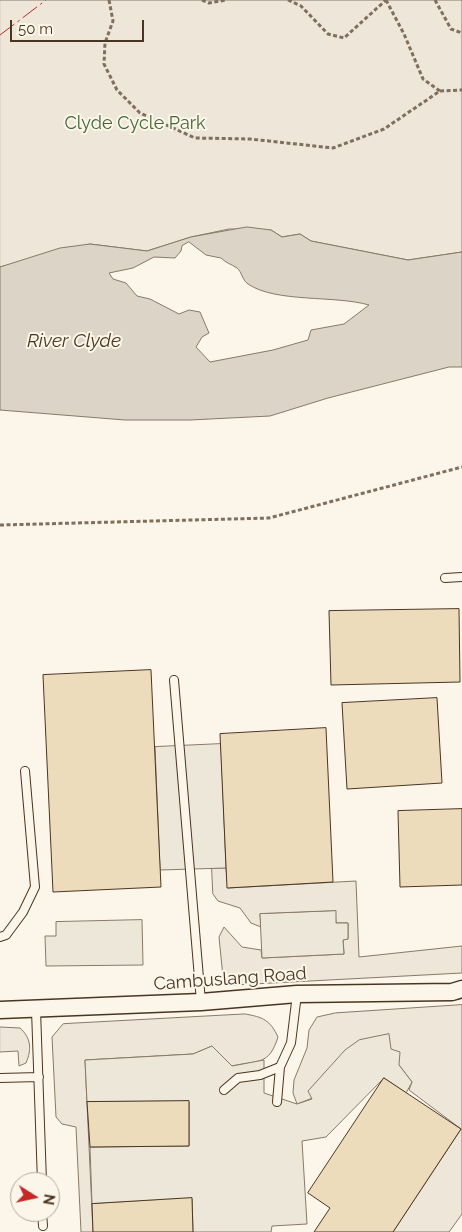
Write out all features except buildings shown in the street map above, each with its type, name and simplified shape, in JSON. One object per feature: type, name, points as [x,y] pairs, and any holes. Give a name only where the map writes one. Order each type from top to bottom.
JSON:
[{"type":"street","name":"Cambuslang Road","points":[[0,1010],[201,1002],[297,994],[452,992],[462,989]]},
{"type":"lane","points":[[445,578],[462,578]]},
{"type":"lane","points":[[174,680],[201,1002]]},
{"type":"lane","points":[[0,937],[6,935],[23,912],[35,887],[25,770]]},
{"type":"lane","points":[[277,1102],[280,1067],[291,1043],[297,994]]},
{"type":"lane","points":[[36,1010],[42,1172]]},
{"type":"lane","points":[[224,1090],[238,1078],[260,1075],[280,1067]]},
{"type":"lane","points":[[0,1078],[39,1076]]},
{"type":"lane","points":[[43,1222],[43,1226]]},
{"type":"path","points":[[109,0],[113,21],[105,43],[104,64],[116,90],[140,113],[195,138],[250,139],[333,148],[384,129],[440,91],[462,90]]},
{"type":"path","points":[[202,0],[210,3],[226,0]]},
{"type":"path","points":[[288,0],[301,6],[328,34],[344,38],[386,0],[424,79],[440,91]]},
{"type":"path","points":[[435,0],[451,29],[462,33]]},
{"type":"path","points":[[0,525],[269,518],[462,467]]},
{"type":"green space","name":"Clyde Cycle Park","points":[[0,0],[462,0],[462,252],[408,260],[311,241],[300,234],[282,237],[271,230],[229,229],[191,237],[147,251],[90,244],[0,267]]},
{"type":"green space","points":[[212,868],[226,868],[228,888],[356,881],[359,957],[462,946],[462,973],[234,985],[223,977],[219,937],[224,927],[242,947],[261,950],[262,958],[344,954],[343,939],[348,939],[348,923],[336,923],[335,911],[260,914],[261,927],[251,923],[240,908],[218,901],[213,894]]},
{"type":"green space","points":[[462,1005],[462,1214],[449,1232],[393,1232],[461,1129],[409,1090],[412,1082],[399,1065],[297,1104],[293,1093],[294,1080],[307,1048],[309,1030],[317,1017],[335,1013]]},
{"type":"green space","points":[[245,1014],[257,1016],[265,1020],[278,1037],[271,1053],[256,1062],[232,1066],[212,1046],[193,1054],[85,1060],[93,1232],[81,1232],[76,1127],[62,1124],[56,1117],[52,1037],[63,1024]]},
{"type":"green space","points":[[0,1027],[20,1028],[24,1032],[30,1048],[26,1063],[19,1066],[18,1051],[0,1052]]},
{"type":"shaded area","points":[[221,744],[226,868],[160,870],[155,747]]},
{"type":"shaded area","points":[[336,911],[336,923],[348,923],[348,939],[343,940],[344,954],[262,958],[260,914]]},
{"type":"shaded area","points":[[142,920],[143,965],[46,966],[45,936],[56,936],[56,922]]},
{"type":"shaded area","points":[[389,1034],[391,1049],[400,1052],[399,1065],[412,1082],[406,1093],[384,1078],[326,1137],[302,1141],[307,1224],[272,1226],[271,1232],[193,1232],[192,1199],[92,1204],[90,1147],[189,1146],[189,1102],[87,1102],[85,1060],[193,1054],[212,1046],[232,1066],[264,1060],[264,1093],[297,1104],[312,1099],[308,1091],[345,1050],[359,1040]]},
{"type":"water","name":"River Clyde","points":[[247,227],[271,230],[282,237],[300,234],[311,241],[408,260],[462,252],[462,367],[449,367],[328,398],[270,416],[190,420],[125,420],[0,410],[0,267],[60,248],[90,244],[147,251],[191,237]],"holes":[[[189,242],[206,255],[221,258],[237,268],[248,284],[260,290],[274,294],[339,300],[369,305],[344,324],[311,330],[308,340],[273,350],[210,362],[196,347],[202,337],[209,333],[200,312],[189,310],[179,314],[150,299],[137,296],[126,283],[113,279],[109,273],[133,268],[154,257],[175,258],[181,251],[182,246]]]},
{"type":"power","points":[[0,35],[46,0]]}]
